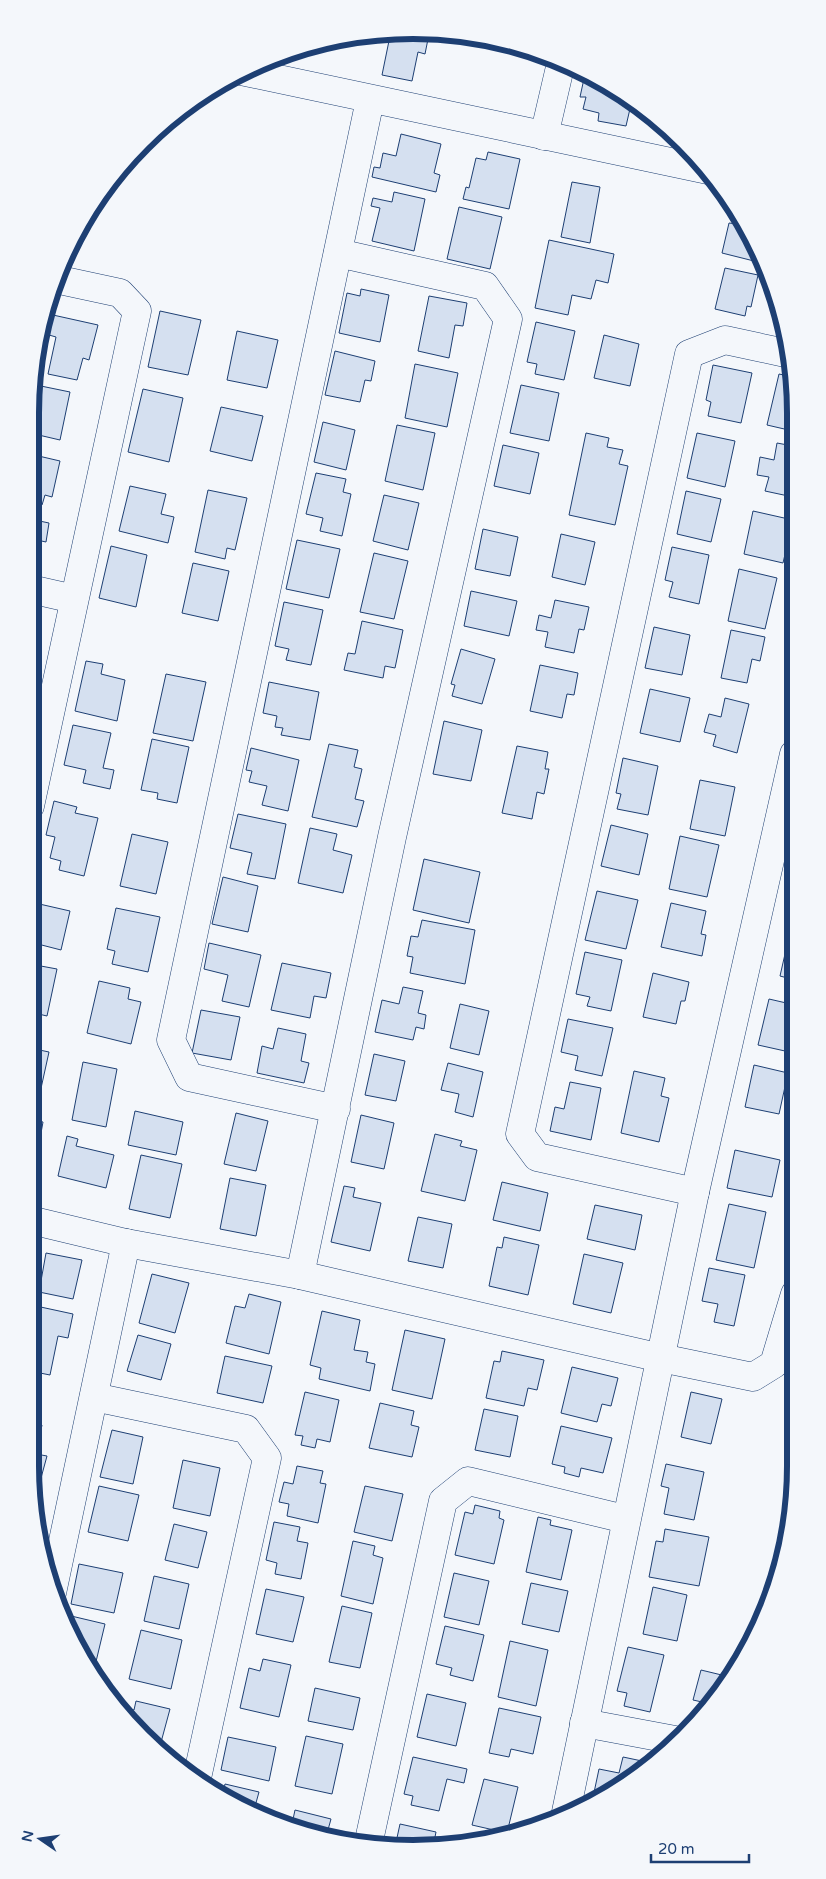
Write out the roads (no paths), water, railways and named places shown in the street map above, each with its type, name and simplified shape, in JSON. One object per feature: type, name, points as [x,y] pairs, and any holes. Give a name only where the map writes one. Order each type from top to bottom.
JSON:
[{"type":"street","points":[[544,136],[560,69]]},
{"type":"street","points":[[254,74],[695,167]]},
{"type":"street","points":[[336,1109],[189,1077],[171,1040],[370,100]]},
{"type":"street","points":[[300,1275],[392,837],[508,319],[485,286],[338,253]]},
{"type":"street","points":[[39,763],[138,311],[120,293],[63,281]]},
{"type":"street","points":[[695,1192],[537,1158],[520,1134],[689,354],[725,340],[782,352]]},
{"type":"street","points":[[39,591],[74,598]]},
{"type":"street","points":[[567,1807],[625,1520],[695,1192],[787,785]]},
{"type":"street","points":[[39,1222],[126,1243],[300,1275],[661,1358],[753,1377],[774,1364],[787,1323]]},
{"type":"street","points":[[56,1575],[126,1243]]},
{"type":"street","points":[[94,1397],[246,1429],[267,1458],[198,1772]]},
{"type":"street","points":[[370,1837],[443,1502],[468,1482],[625,1520]]},
{"type":"street","points":[[584,1723],[669,1739]]}]
